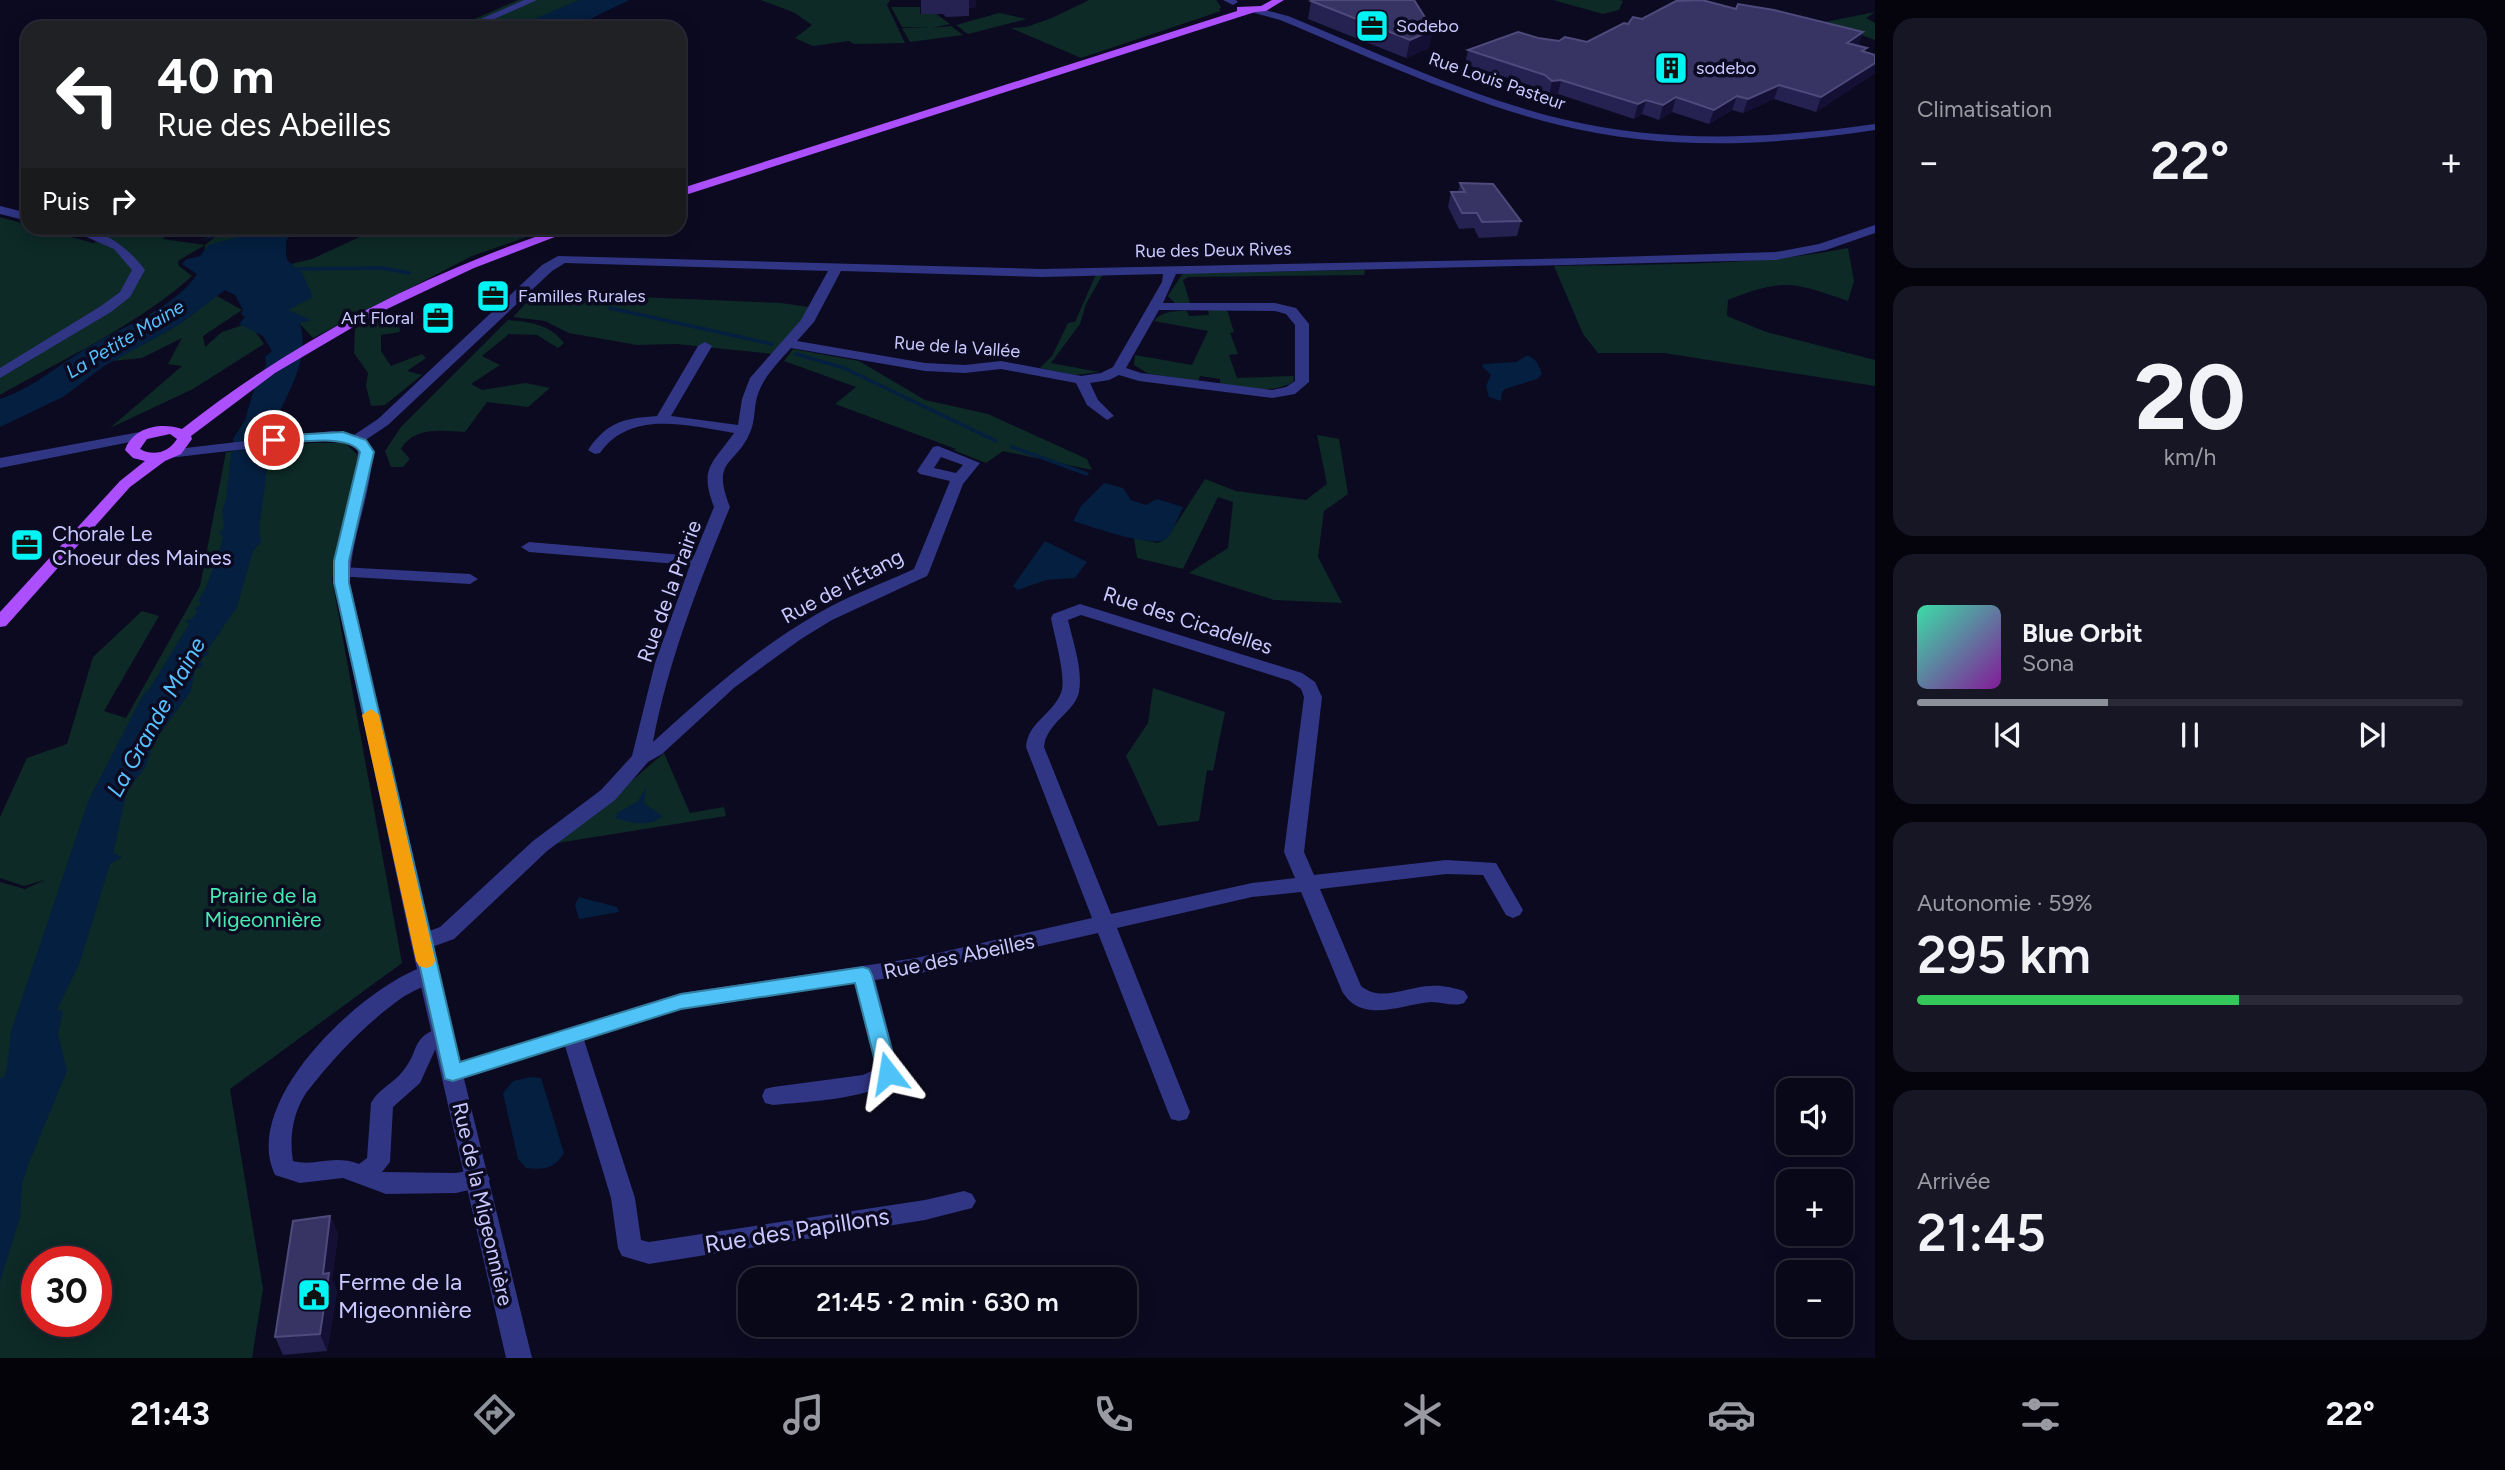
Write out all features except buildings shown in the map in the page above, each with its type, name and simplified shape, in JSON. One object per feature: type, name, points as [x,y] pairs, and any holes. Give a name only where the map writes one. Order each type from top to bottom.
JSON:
[{"type":"main road","points":[[686,191],[1279,0]]},
{"type":"main road","points":[[1212,21],[1233,2],[1252,10]]},
{"type":"main road","points":[[0,622],[125,484],[164,455],[179,436],[204,416],[351,323],[492,256],[552,235]]},
{"type":"main road","points":[[125,484],[136,452],[136,440],[145,435],[179,436]]},
{"type":"main road","points":[[136,452],[164,455]]},
{"type":"street","points":[[482,21],[532,0]]},
{"type":"street","name":"Rue Louis Pasteur","points":[[1266,3],[1284,18]]},
{"type":"street","name":"Rue Louis Pasteur","points":[[1252,10],[1284,18],[1488,100],[1540,117],[1598,130],[1672,140],[1755,142],[1802,139],[1875,127]]},
{"type":"street","points":[[0,210],[21,215]]},
{"type":"street","name":"Rue des Deux Rives","points":[[356,440],[398,407],[550,266],[562,259],[1042,273],[1583,262],[1776,256],[1822,247],[1875,229]]},
{"type":"street","points":[[0,374],[125,295],[139,270],[118,246],[92,235]]},
{"type":"street","name":"Rue de la Prairie","points":[[641,758],[647,720],[699,561],[723,507],[713,484],[717,468],[744,430],[749,399],[758,378],[807,322],[837,266]]},
{"type":"street","points":[[1155,306],[1275,307],[1291,311],[1302,324],[1302,382],[1290,391],[1272,394],[1139,377],[1118,370],[1168,282],[1170,270]]},
{"type":"street","name":"Rue de la Vallée","points":[[789,344],[925,367],[965,369],[1001,365],[1081,380],[1104,377],[1118,370]]},
{"type":"street","points":[[662,419],[705,346]]},
{"type":"street","points":[[1081,380],[1092,402],[1107,416]]},
{"type":"street","points":[[595,450],[607,432],[643,421],[662,419],[744,430]]},
{"type":"street","points":[[0,463],[145,435]]},
{"type":"street","points":[[164,455],[230,444],[332,435],[356,440]]},
{"type":"street","points":[[179,436],[205,448]]},
{"type":"street","name":"Rue de la Migeonnière","points":[[356,440],[364,445],[367,458],[341,572],[421,943],[519,1358]]},
{"type":"street","points":[[102,443],[136,452]]},
{"type":"street","name":"Rue de l'Étang","points":[[421,943],[447,933],[540,846],[608,795],[641,758],[656,750],[729,682],[794,635],[862,598],[921,572],[960,478]]},
{"type":"street","points":[[529,547],[699,561]]},
{"type":"street","points":[[341,572],[470,579]]},
{"type":"street","name":"Rue des Cicadelles","points":[[1105,925],[1035,747],[1036,735],[1070,694],[1070,672],[1059,618],[1080,609],[1296,677],[1309,686],[1313,697],[1294,852],[1306,883]]},
{"type":"street","name":"Rue des Abeilles","points":[[453,1073],[681,1001],[916,966],[1251,890],[1446,867],[1489,868],[1513,910]]},
{"type":"street","points":[[1306,883],[1353,991],[1361,999],[1375,1004],[1430,993],[1457,997]]},
{"type":"street","points":[[1105,925],[1179,1111]]},
{"type":"street","points":[[428,973],[399,988],[354,1026],[297,1087],[278,1137],[279,1154],[284,1168],[300,1173],[342,1168],[386,1184],[456,1183],[478,1179]]},
{"type":"street","points":[[773,1096],[866,1084],[888,1073],[863,975]]},
{"type":"street","points":[[364,1174],[377,1162],[382,1103],[412,1077],[427,1044],[443,1035]]},
{"type":"street","name":"Rue des Papillons","points":[[572,1035],[623,1198],[630,1248],[649,1252],[964,1202]]},
{"type":"green space","points":[[518,0],[579,0],[533,21],[470,21]]},
{"type":"green space","points":[[761,0],[890,0],[887,5],[905,43],[854,44],[849,41],[813,46],[795,38],[812,25],[793,12]]},
{"type":"green space","points":[[1089,0],[1216,0],[1221,11],[1081,58],[1011,28],[1026,27],[1052,18]]},
{"type":"green space","points":[[1553,0],[1623,1],[1619,10],[1603,14]]},
{"type":"green space","points":[[891,7],[920,7],[920,14],[936,14],[950,24],[932,28],[951,26],[963,35],[910,42],[902,28],[930,27],[902,27]]},
{"type":"green space","points":[[1774,12],[1825,22],[1875,12],[1866,18],[1875,23],[1875,40],[1850,31]]},
{"type":"green space","points":[[999,13],[1027,19],[968,34],[956,25]]},
{"type":"green space","points":[[0,217],[21,223],[21,235],[64,235],[93,243],[110,235],[168,235],[163,239],[205,245],[178,261],[179,266],[192,276],[170,294],[124,326],[0,395]]},
{"type":"green space","points":[[217,235],[248,236],[204,259],[205,245]]},
{"type":"green space","points":[[364,235],[532,235],[472,256],[313,338],[287,310],[291,264],[312,259]]},
{"type":"green space","points":[[1848,248],[1854,281],[1848,301],[1800,287],[1776,286],[1728,300],[1727,316],[1766,332],[1875,360],[1875,386],[1664,353],[1598,353],[1583,334],[1554,266],[1739,262]]},
{"type":"green space","points":[[1365,270],[1364,275],[1188,277],[1183,280],[1190,303],[1175,303],[1168,296],[1183,273]]},
{"type":"green space","points":[[1096,274],[1103,274],[1086,304],[1080,324],[1051,363],[1099,372],[1076,375],[1040,368],[1052,356],[1068,323],[1075,322]]},
{"type":"green space","points":[[540,293],[781,303],[809,307],[803,321],[773,354],[676,344],[637,345],[569,333],[545,321],[513,317],[527,302],[544,300]]},
{"type":"green space","points":[[217,296],[242,310],[203,336],[205,347],[222,332],[249,323],[264,344],[193,389],[110,428],[182,366],[168,364],[182,338],[142,358],[112,361]]},
{"type":"green space","points":[[1208,310],[1227,310],[1234,332],[1230,333],[1238,354],[1229,355],[1237,378],[1294,376],[1293,382],[1275,388],[1248,388],[1220,384],[1220,379],[1200,376],[1198,381],[1149,374],[1134,365],[1135,355],[1192,365],[1208,331],[1154,321],[1169,312],[1187,311],[1189,316],[1209,315]]},
{"type":"green space","points":[[403,312],[419,317],[399,321],[400,332],[381,335],[381,351],[391,366],[422,354],[426,358],[407,371],[422,375],[385,405],[371,406],[366,386],[368,373],[354,353],[355,329],[378,315]]},
{"type":"green space","points":[[508,320],[546,328],[564,343],[558,348],[537,335],[509,334],[482,356],[500,365],[471,384],[482,390],[526,383],[550,388],[528,407],[487,402],[465,432],[430,432],[414,436],[401,449],[410,459],[403,467],[391,467],[385,451],[401,427]]},
{"type":"green space","points":[[793,349],[859,361],[925,400],[988,414],[1087,459],[1092,470],[1003,451],[986,463],[953,450],[956,449],[835,404],[856,387],[784,361]]},
{"type":"green space","points":[[1317,435],[1339,439],[1348,494],[1324,511],[1318,557],[1342,603],[1274,600],[1189,573],[1228,548],[1233,502],[1218,497],[1183,569],[1137,558],[1134,538],[1158,543],[1167,538],[1205,479],[1236,491],[1306,500],[1327,484]]},
{"type":"green space","name":"Prairie de la Migeonnière","points":[[311,443],[345,443],[360,457],[332,579],[402,963],[230,1089],[263,1289],[252,1358],[0,1358],[0,882],[25,889],[45,880],[24,886],[0,878],[0,817],[27,758],[67,744],[93,657],[142,611],[159,616],[104,711],[126,718],[200,586],[226,452]]},
{"type":"green space","points":[[1153,688],[1225,712],[1213,771],[1207,770],[1199,821],[1158,826],[1126,756],[1148,723]]},
{"type":"green space","points":[[664,753],[690,813],[724,807],[726,816],[551,844],[606,803]]},
{"type":"water","points":[[579,0],[629,0],[586,21],[530,21]]},
{"type":"water","points":[[214,235],[227,235],[200,240]]},
{"type":"water","points":[[245,235],[290,235],[286,241],[288,261],[302,273],[313,297],[288,310],[311,320],[300,323],[303,339],[298,370],[265,447],[266,477],[260,525],[261,542],[253,551],[237,607],[208,649],[209,654],[200,659],[203,666],[195,670],[191,691],[153,743],[146,766],[127,791],[113,853],[122,857],[110,864],[80,962],[57,1010],[63,1011],[58,1033],[67,1071],[22,1183],[20,1217],[0,1282],[0,1078],[4,1077],[7,1068],[11,1031],[89,799],[143,695],[189,624],[185,621],[192,619],[197,612],[195,608],[202,604],[198,601],[210,578],[215,554],[219,553],[223,537],[219,533],[224,528],[222,511],[226,499],[231,453],[234,451],[233,439],[245,420],[254,389],[266,365],[265,357],[272,351],[263,336],[239,324],[245,317],[241,314],[243,310],[235,295],[225,290],[179,325],[104,366],[63,397],[0,427],[0,399],[36,381],[80,352],[163,306],[188,286],[197,274],[182,264],[187,259],[200,256],[209,245]]},
{"type":"water","points":[[1526,356],[1537,362],[1542,374],[1537,379],[1505,389],[1501,401],[1489,397],[1486,386],[1491,375],[1482,366],[1516,362]]},
{"type":"water","points":[[1104,483],[1123,488],[1131,500],[1146,505],[1157,499],[1183,507],[1168,537],[1161,541],[1138,539],[1073,521],[1081,506]]},
{"type":"water","points":[[1045,541],[1087,562],[1075,578],[1046,580],[1018,590],[1013,586]]},
{"type":"water","points":[[646,788],[644,803],[662,816],[646,823],[616,818],[617,813],[637,802]]},
{"type":"water","points":[[579,897],[617,907],[619,912],[579,919],[575,905]]},
{"type":"water","points":[[530,1077],[541,1078],[564,1153],[552,1165],[543,1168],[526,1168],[518,1159],[503,1093],[513,1081]]},
{"type":"waterway","points":[[294,269],[382,268],[409,273]]},
{"type":"waterway","points":[[610,308],[772,344]]},
{"type":"waterway","points":[[796,354],[844,368],[996,441]]},
{"type":"waterway","points":[[1012,447],[1087,474]]},
{"type":"slow traffic","points":[[371,715],[426,961]]},
{"type":"place","name":"Sodebo","points":[[1372,26]]},
{"type":"place","name":"sodebo","points":[[1671,68]]},
{"type":"place","name":"Familles Rurales","points":[[493,296]]},
{"type":"place","name":"Art Floral","points":[[438,318]]},
{"type":"place","name":"Chorale Le Choeur des Maines","points":[[27,545]]},
{"type":"place","name":"Ferme de la Migeonnière","points":[[314,1295]]},
{"type":"route","points":[[274,440],[343,436],[364,445],[367,452],[342,561],[342,583],[421,943],[453,1073],[681,1001],[863,975],[888,1073]]},
{"type":"water label","name":"La Petite Maine","points":[[125,339]]},
{"type":"water label","name":"La Grande Maine","points":[[156,717]]}]
